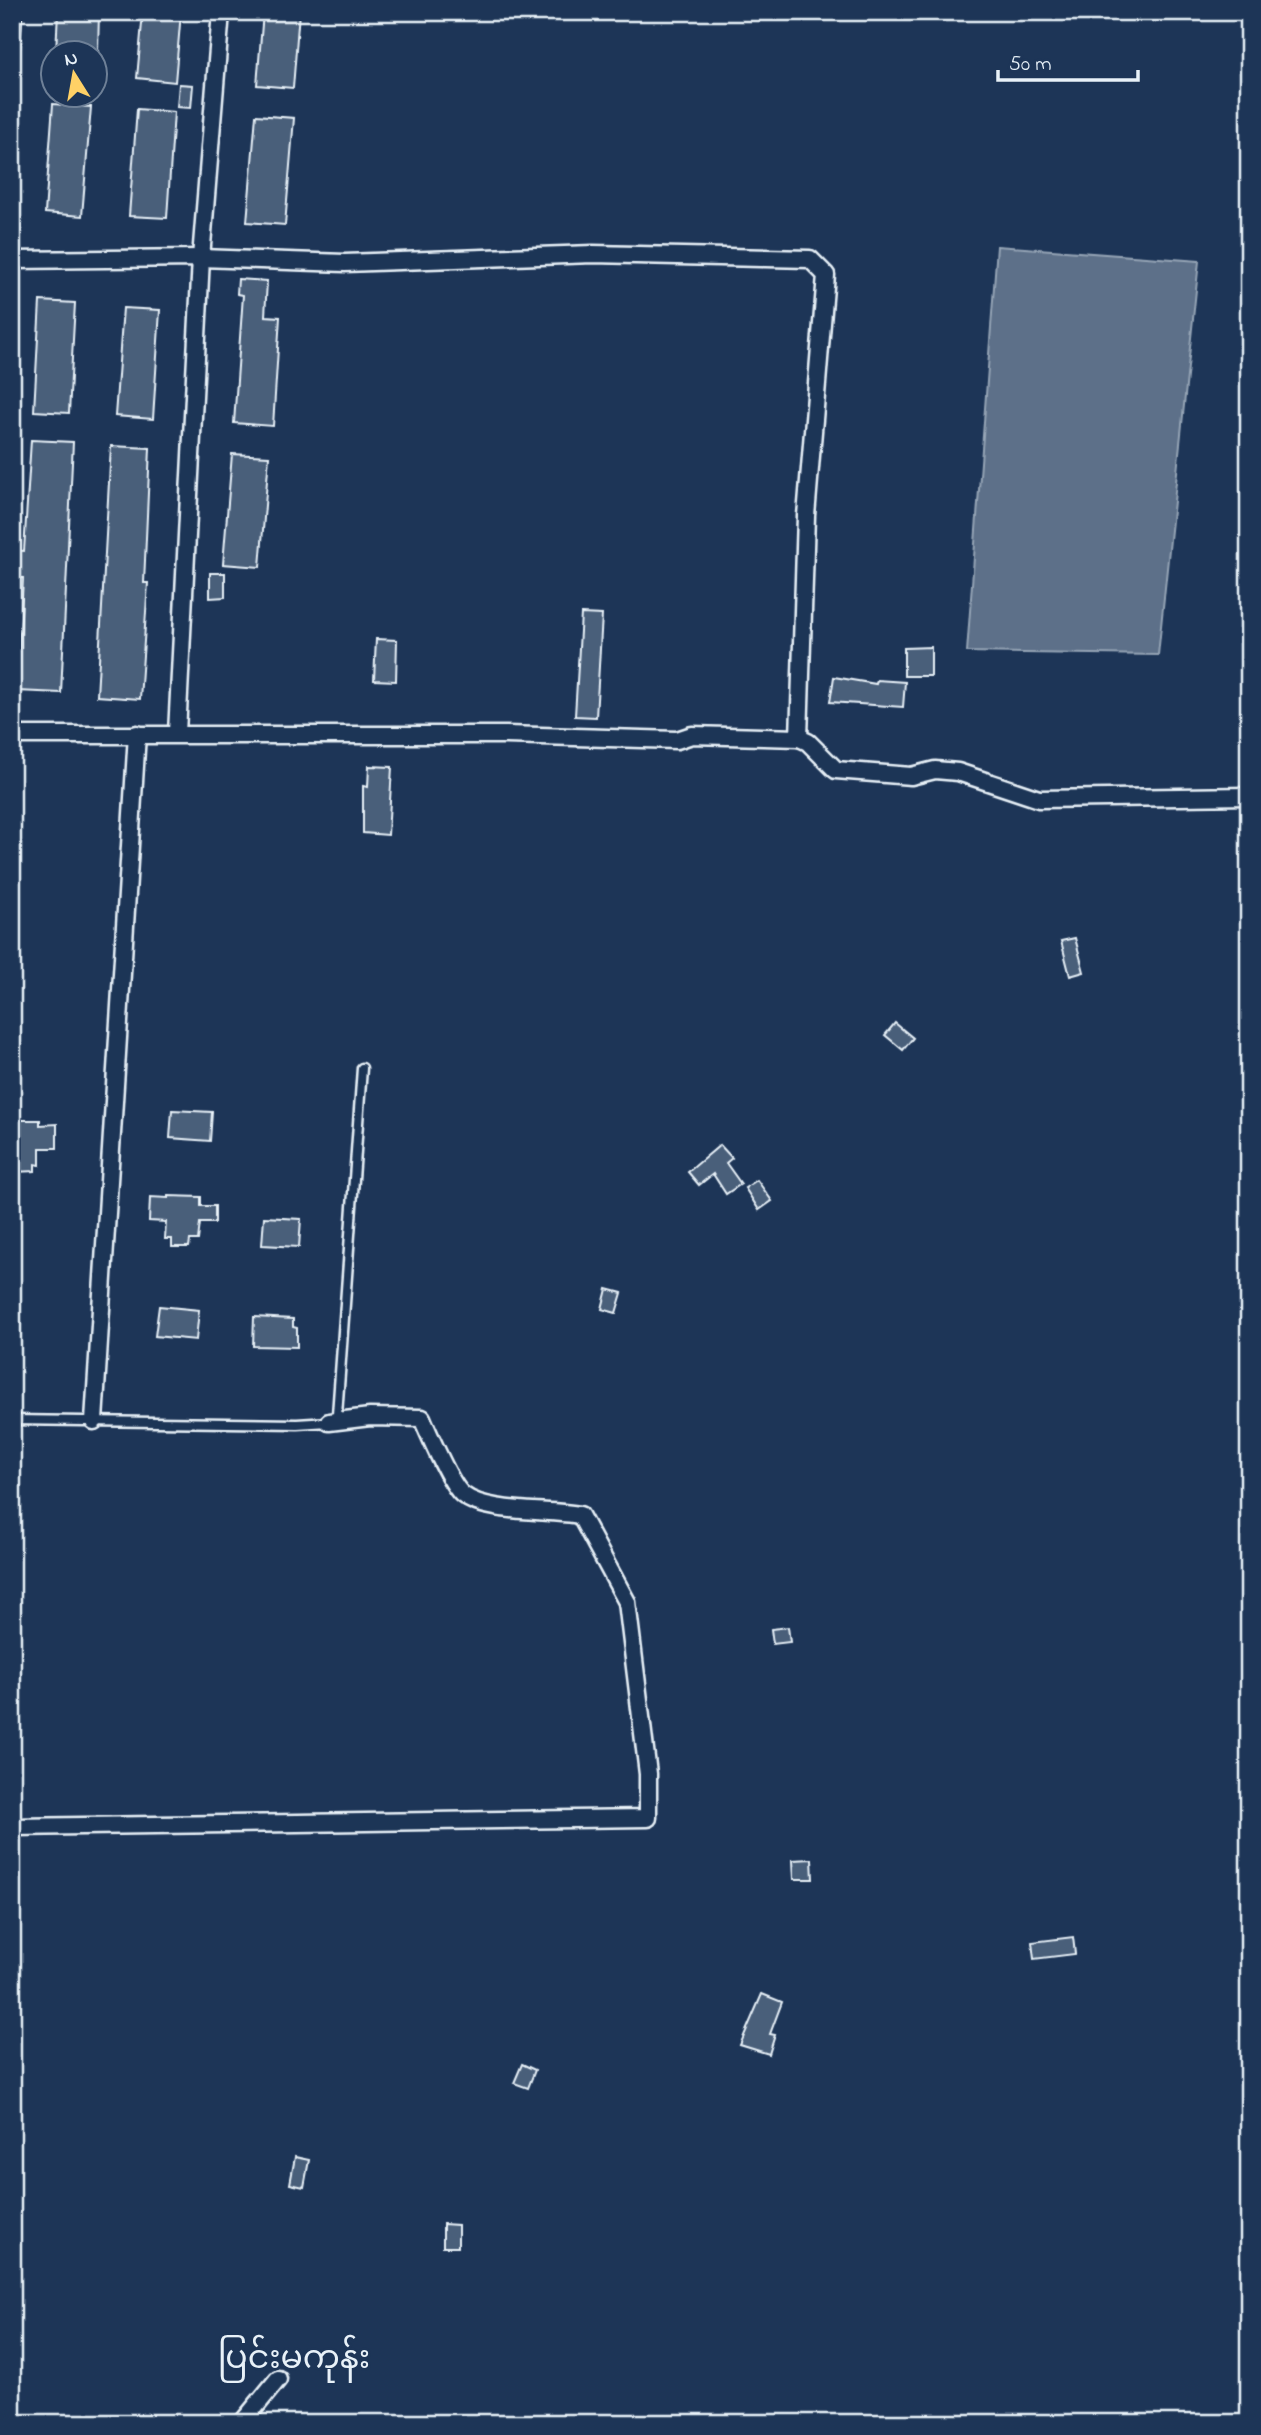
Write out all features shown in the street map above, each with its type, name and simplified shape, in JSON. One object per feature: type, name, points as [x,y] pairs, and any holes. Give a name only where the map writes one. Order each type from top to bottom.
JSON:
[{"type":"street","points":[[177,733],[201,258],[221,12]]},
{"type":"street","points":[[12,260],[201,258],[345,263],[593,254],[810,259],[826,275],[806,516],[799,738]]},
{"type":"street","points":[[12,735],[177,733],[506,735],[677,740],[692,735],[799,738],[808,742],[836,770],[911,776],[935,770],[958,772],[1039,799],[1249,796]]},
{"type":"street","points":[[94,1421],[137,734]]},
{"type":"street","points":[[12,1827],[648,1818],[648,1774],[627,1602],[580,1514],[551,1509],[488,1506],[462,1494],[422,1418],[370,1417],[329,1422]]},
{"type":"street","points":[[242,2423],[278,2379]]},
{"type":"lane","points":[[12,87],[17,12]]},
{"type":"lane","points":[[12,1420],[297,1424],[329,1422],[337,1415],[362,1068]]},
{"type":"water","points":[[997,246],[1199,261],[1158,655],[967,652]]},
{"type":"building","points":[[58,12],[99,12],[98,38],[57,38]]},
{"type":"building","points":[[143,12],[181,12],[175,82],[137,78]]},
{"type":"building","points":[[263,12],[299,12],[293,88],[257,85]]},
{"type":"building","points":[[179,84],[193,85],[191,108],[177,107]]},
{"type":"building","points":[[53,108],[91,108],[82,216],[45,213]]},
{"type":"building","points":[[137,109],[174,112],[167,218],[129,216]]},
{"type":"building","points":[[256,115],[294,118],[285,225],[247,222]]},
{"type":"building","points":[[238,279],[267,281],[265,316],[280,317],[273,426],[234,423],[243,295],[237,294]]},
{"type":"building","points":[[40,301],[75,303],[69,413],[34,411]]},
{"type":"building","points":[[123,308],[160,310],[153,419],[115,416]]},
{"type":"building","points":[[31,440],[73,442],[61,693],[17,691],[23,578],[12,578],[12,550],[24,551]]},
{"type":"building","points":[[111,446],[150,448],[144,583],[148,583],[140,699],[97,696]]},
{"type":"building","points":[[232,454],[269,456],[260,567],[223,564]]},
{"type":"building","points":[[210,573],[225,573],[225,597],[210,598]]},
{"type":"building","points":[[581,614],[602,615],[596,717],[575,716]]},
{"type":"building","points":[[376,639],[397,640],[396,681],[374,680]]},
{"type":"building","points":[[931,647],[931,676],[904,676],[904,648]]},
{"type":"building","points":[[834,677],[876,684],[877,680],[905,682],[903,707],[830,702]]},
{"type":"building","points":[[369,766],[392,767],[388,835],[363,833],[363,786],[368,787]]},
{"type":"building","points":[[1075,938],[1084,972],[1070,976],[1061,941]]},
{"type":"building","points":[[895,1023],[913,1038],[903,1050],[885,1035]]},
{"type":"building","points":[[172,1110],[212,1112],[210,1141],[170,1138]]},
{"type":"building","points":[[12,1120],[40,1120],[40,1125],[57,1124],[57,1148],[40,1148],[40,1165],[35,1164],[35,1171],[14,1172]]},
{"type":"building","points":[[720,1145],[732,1158],[726,1163],[741,1184],[726,1194],[713,1174],[699,1185],[688,1172]]},
{"type":"building","points":[[757,1180],[772,1201],[759,1210],[745,1188]]},
{"type":"building","points":[[150,1197],[201,1197],[201,1206],[215,1206],[215,1223],[200,1223],[198,1240],[190,1240],[189,1247],[172,1247],[172,1239],[165,1239],[166,1222],[149,1221]]},
{"type":"building","points":[[264,1217],[301,1219],[299,1247],[262,1245]]},
{"type":"building","points":[[607,1289],[622,1293],[616,1313],[602,1309]]},
{"type":"building","points":[[159,1306],[199,1310],[196,1340],[155,1336]]},
{"type":"building","points":[[254,1317],[293,1319],[293,1327],[297,1328],[297,1347],[253,1346]]},
{"type":"building","points":[[788,1627],[790,1642],[773,1644],[771,1629]]},
{"type":"building","points":[[812,1859],[813,1879],[794,1879],[793,1860]]},
{"type":"building","points":[[1073,1937],[1075,1954],[1034,1959],[1032,1942]]},
{"type":"building","points":[[762,1994],[782,2002],[770,2034],[775,2035],[769,2054],[740,2045]]},
{"type":"building","points":[[522,2064],[535,2070],[528,2088],[514,2083]]},
{"type":"building","points":[[295,2157],[309,2160],[304,2187],[290,2184]]},
{"type":"building","points":[[443,2224],[458,2225],[458,2247],[443,2247]]},
{"type":"district","name":"ပြင်းမကုန်း","points":[[294,2356]]}]
